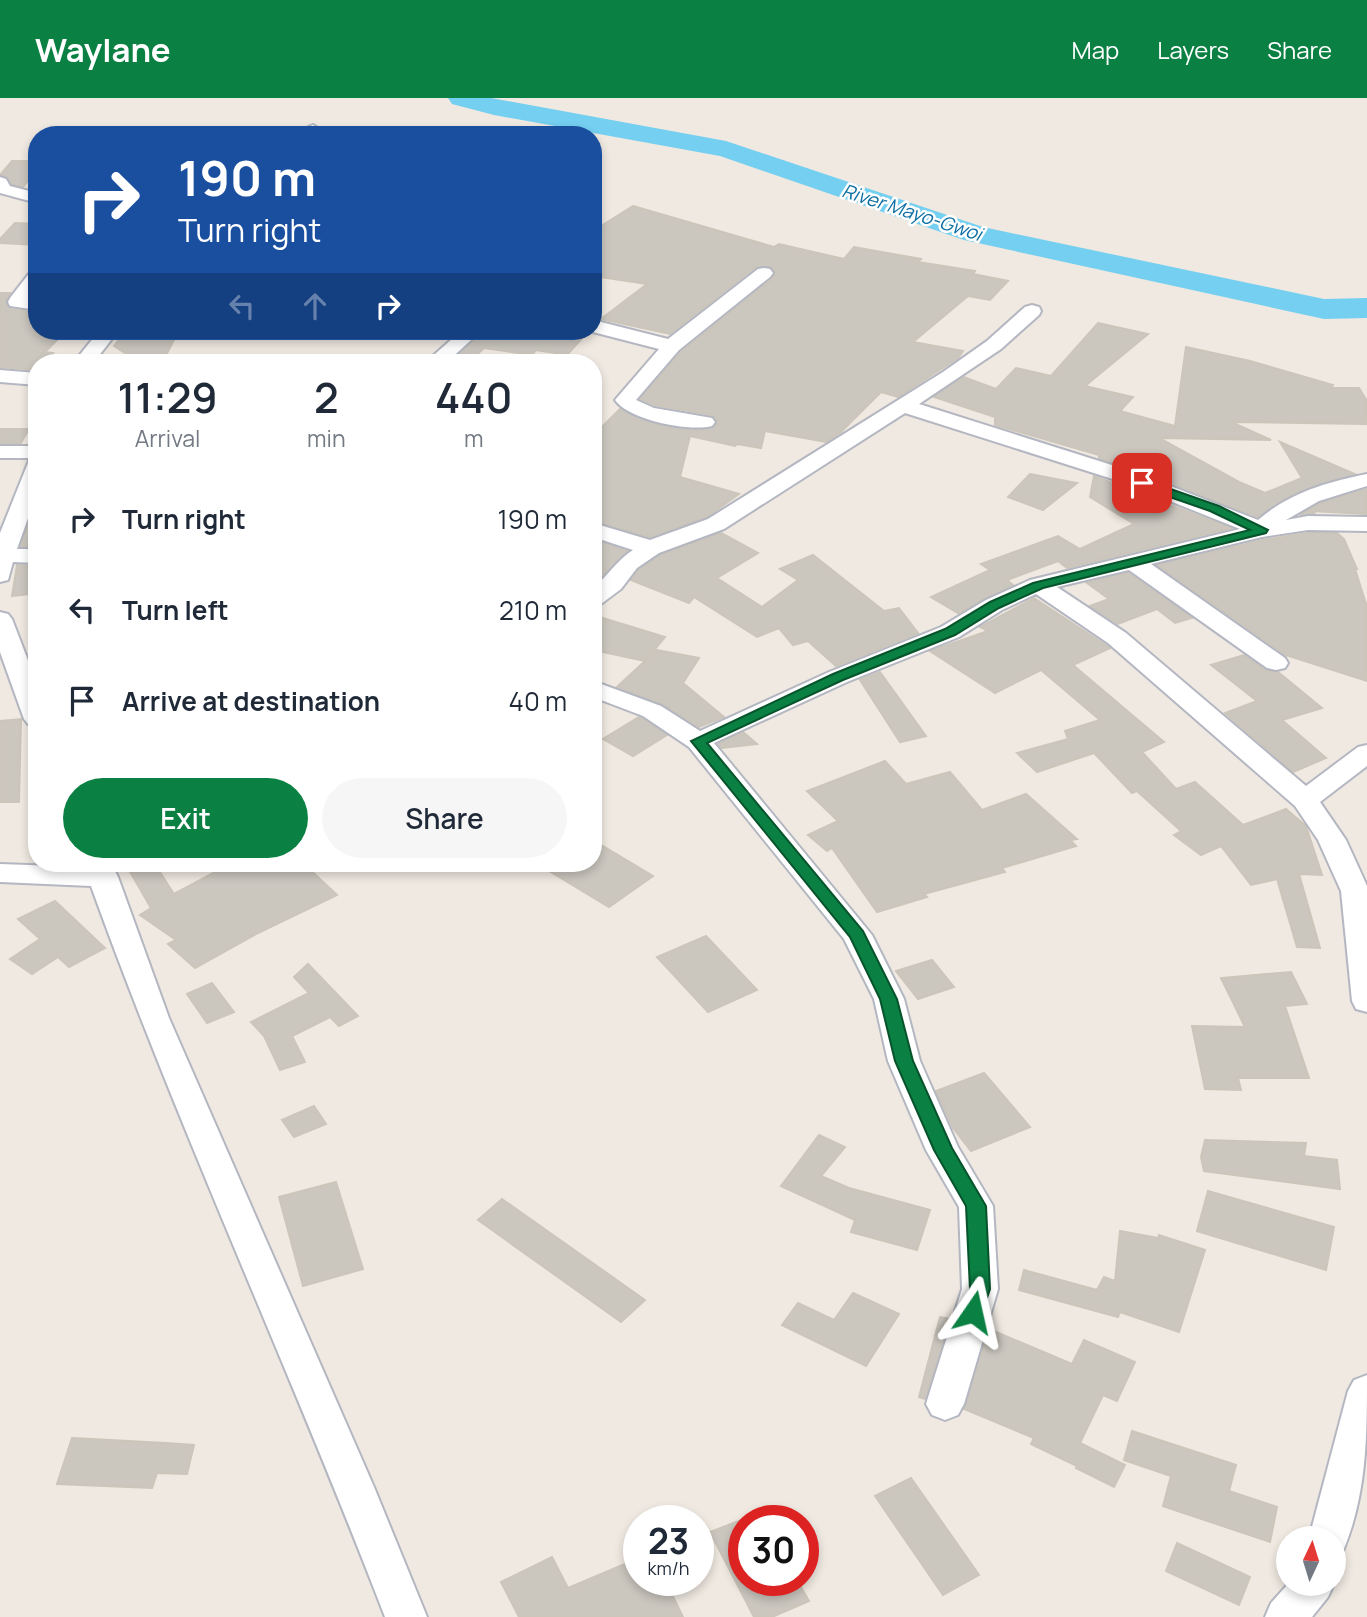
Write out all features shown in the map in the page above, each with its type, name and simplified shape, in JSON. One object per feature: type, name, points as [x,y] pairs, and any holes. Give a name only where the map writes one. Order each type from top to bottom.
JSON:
[{"type":"street","points":[[0,182],[4,189],[28,196]]},
{"type":"street","points":[[705,422],[638,411],[628,406],[625,400],[672,346],[764,273]]},
{"type":"street","points":[[28,288],[18,302],[28,303]]},
{"type":"street","points":[[602,592],[613,584],[629,563],[651,548],[716,524],[903,406],[993,345],[1032,311]]},
{"type":"street","points":[[602,328],[672,346]]},
{"type":"street","points":[[90,354],[102,340]]},
{"type":"street","points":[[445,354],[462,340]]},
{"type":"street","points":[[0,376],[28,378]]},
{"type":"street","points":[[903,406],[1142,483],[1214,508],[1262,530]]},
{"type":"street","points":[[0,452],[28,452]]},
{"type":"street","points":[[1262,530],[1276,515],[1311,495],[1367,480]]},
{"type":"street","points":[[1,564],[28,488]]},
{"type":"street","points":[[698,741],[838,677],[950,632],[994,605],[1038,585],[1262,530],[1308,523],[1367,524]]},
{"type":"street","points":[[602,533],[651,548]]},
{"type":"street","points":[[1,564],[28,558]]},
{"type":"street","points":[[1132,561],[1276,663]]},
{"type":"street","points":[[1038,585],[1117,638],[1305,800],[1361,890],[1367,1001]]},
{"type":"street","points":[[0,619],[6,647],[28,698]]},
{"type":"street","points":[[602,692],[652,711],[698,741],[857,935],[889,999],[909,1074],[943,1150],[976,1206],[980,1289],[945,1404]]},
{"type":"street","points":[[1305,800],[1367,753]]},
{"type":"street","points":[[0,873],[34,872]]},
{"type":"street","points":[[102,872],[154,1018],[355,1487],[406,1617]]},
{"type":"street","points":[[1332,1526],[1367,1391]]},
{"type":"street","points":[[1286,1617],[1305,1596]]},
{"type":"street","points":[[1315,1617],[1316,1596]]},
{"type":"building","points":[[12,161],[28,161],[28,181],[23,187],[12,184],[7,177],[0,175]]},
{"type":"building","points":[[633,206],[774,247],[779,244],[844,259],[854,247],[921,259],[918,262],[975,271],[973,274],[1008,281],[990,300],[968,296],[913,342],[963,351],[958,358],[898,397],[881,392],[841,432],[826,442],[765,431],[761,448],[737,444],[735,446],[690,436],[680,477],[739,494],[707,517],[650,537],[602,524],[602,427],[620,409],[660,425],[689,430],[714,428],[718,422],[712,415],[655,405],[640,399],[681,352],[776,273],[770,266],[756,267],[670,334],[602,319],[647,284],[602,277],[602,225]]},
{"type":"building","points":[[15,223],[28,224],[28,245],[0,243],[0,239]]},
{"type":"building","points":[[0,293],[10,293],[6,301],[10,309],[28,312],[28,340],[57,340],[45,352],[52,354],[28,354],[28,369],[0,367]]},
{"type":"building","points":[[1098,323],[1148,334],[1085,386],[1133,397],[1120,411],[1175,426],[1186,347],[1250,361],[1333,385],[1331,388],[1359,388],[1367,401],[1367,424],[1231,422],[1271,440],[1159,438],[1239,482],[1265,493],[1302,478],[1280,442],[1355,474],[1295,493],[1258,517],[1099,458],[1099,455],[995,425],[995,417],[934,397],[964,377],[996,389],[1016,368],[1051,376]]},
{"type":"building","points":[[119,340],[174,340],[167,354],[127,354],[114,346]]},
{"type":"building","points":[[474,340],[580,340],[568,354],[536,350],[533,354],[525,354],[484,348],[478,354],[459,354]]},
{"type":"building","points":[[0,429],[28,429],[21,443],[0,443]]},
{"type":"building","points":[[1030,474],[1077,483],[1043,510],[1008,497]]},
{"type":"building","points":[[1094,476],[1231,528],[1067,568],[1058,561],[1007,580],[1013,585],[958,613],[931,597],[990,570],[981,564],[1058,536],[1080,549],[1134,524],[1090,497]]},
{"type":"building","points":[[1367,489],[1367,514],[1311,511],[1314,513],[1300,515],[1320,503]]},
{"type":"building","points":[[28,525],[28,546],[21,546]]},
{"type":"building","points":[[721,533],[758,553],[717,578],[762,607],[798,580],[780,569],[813,555],[884,611],[899,608],[918,633],[836,666],[808,641],[793,645],[779,628],[757,637],[694,597],[689,603],[631,580],[639,570],[660,555]]},
{"type":"building","points":[[1308,533],[1337,533],[1344,539],[1357,569],[1367,607],[1367,681],[1286,655],[1157,565],[1263,540]]},
{"type":"building","points":[[602,543],[627,551],[602,575]]},
{"type":"building","points":[[17,565],[28,566],[28,594],[12,596]]},
{"type":"building","points":[[1128,573],[1192,618],[1175,623],[1157,609],[1118,624],[1090,606],[1109,599],[1087,583]]},
{"type":"building","points":[[1034,598],[1110,648],[1073,665],[1164,742],[1142,752],[1176,789],[1195,782],[1243,825],[1286,809],[1306,826],[1322,875],[1299,874],[1320,948],[1297,947],[1277,879],[1251,885],[1221,846],[1201,855],[1174,835],[1181,831],[1137,791],[1132,793],[1094,753],[1037,772],[1017,753],[1068,739],[1065,731],[1100,720],[1041,670],[995,693],[930,651],[988,631],[980,627]]},
{"type":"building","points":[[602,618],[665,637],[646,660],[657,650],[699,658],[683,683],[724,717],[699,727],[662,704],[617,687],[645,661],[602,652]]},
{"type":"building","points":[[1244,655],[1265,670],[1278,672],[1322,708],[1282,720],[1326,758],[1293,772],[1225,713],[1257,701],[1211,665]]},
{"type":"building","points":[[880,672],[926,736],[900,742],[860,680]]},
{"type":"building","points":[[639,717],[667,735],[633,756],[603,739]]},
{"type":"building","points":[[21,719],[19,802],[0,802],[0,721]]},
{"type":"building","points":[[743,732],[757,744],[722,748],[718,744]]},
{"type":"building","points":[[885,761],[906,784],[950,772],[982,810],[1026,794],[1077,839],[1070,840],[1076,846],[1002,868],[1005,872],[924,894],[927,897],[877,912],[832,848],[827,851],[808,835],[838,821],[807,791]]},
{"type":"building","points":[[602,845],[653,876],[609,907],[551,872],[602,872]]},
{"type":"building","points":[[130,872],[160,872],[174,894],[215,872],[313,872],[337,895],[258,933],[195,968],[168,944],[176,940],[140,915],[151,908]]},
{"type":"building","points":[[55,901],[105,948],[69,967],[58,957],[32,974],[10,959],[40,939],[18,919]]},
{"type":"building","points":[[706,936],[757,990],[708,1012],[657,957]]},
{"type":"building","points":[[932,960],[954,987],[918,999],[896,971]]},
{"type":"building","points":[[308,964],[358,1016],[339,1026],[330,1017],[292,1036],[305,1062],[280,1070],[264,1036],[251,1022],[309,993],[294,977]]},
{"type":"building","points":[[1291,972],[1307,1004],[1285,1006],[1309,1078],[1238,1078],[1241,1090],[1205,1089],[1192,1026],[1245,1027],[1221,978]]},
{"type":"building","points":[[212,983],[234,1012],[207,1023],[187,994]]},
{"type":"building","points":[[984,1073],[1030,1127],[971,1151],[953,1128],[936,1091]]},
{"type":"building","points":[[314,1106],[326,1124],[294,1137],[282,1120]]},
{"type":"building","points":[[819,1135],[845,1147],[821,1176],[849,1188],[930,1210],[917,1250],[851,1232],[855,1220],[781,1186]]},
{"type":"building","points":[[1205,1140],[1306,1143],[1304,1156],[1337,1160],[1340,1189],[1204,1171],[1201,1157]]},
{"type":"building","points":[[336,1182],[363,1269],[303,1286],[279,1197]]},
{"type":"building","points":[[1208,1191],[1334,1227],[1326,1270],[1197,1231]]},
{"type":"building","points":[[502,1199],[645,1300],[621,1322],[478,1220]]},
{"type":"building","points":[[1120,1231],[1158,1238],[1159,1235],[1205,1250],[1179,1332],[1120,1312],[1118,1317],[1019,1290],[1024,1270],[1097,1290],[1104,1277],[1115,1281]]},
{"type":"building","points":[[853,1293],[899,1314],[866,1366],[782,1325],[798,1303],[834,1320]]},
{"type":"building","points":[[940,1317],[950,1319],[925,1399],[919,1397]]},
{"type":"building","points":[[989,1329],[1072,1364],[1084,1340],[1135,1362],[1117,1401],[1103,1395],[1080,1443],[1125,1465],[1114,1487],[1031,1444],[1034,1438],[964,1409]]},
{"type":"building","points":[[1132,1431],[1236,1465],[1229,1491],[1277,1507],[1270,1542],[1163,1506],[1171,1476],[1124,1460]]},
{"type":"building","points":[[72,1438],[194,1445],[187,1474],[157,1473],[152,1488],[57,1484]]},
{"type":"building","points":[[911,1478],[979,1575],[943,1595],[875,1496]]},
{"type":"building","points":[[728,1525],[728,1567],[714,1540],[714,1530]]},
{"type":"building","points":[[1177,1543],[1250,1577],[1239,1605],[1166,1571]]},
{"type":"building","points":[[552,1557],[568,1588],[623,1565],[623,1596],[673,1596],[683,1617],[519,1617],[501,1582]]},
{"type":"building","points":[[743,1596],[806,1596],[809,1601],[772,1617],[754,1617]]},
{"type":"waterway","name":"River Mayo-Gwoi","points":[[461,98],[494,107],[599,126]]},
{"type":"waterway","name":"River Mayo-Gwoi","points":[[602,127],[726,149],[975,234],[1324,309],[1367,308]]},
{"type":"route","points":[[973,1312],[980,1289],[976,1206],[943,1150],[904,1061],[889,999],[857,935],[698,741],[838,677],[950,632],[994,605],[1038,585],[1262,530],[1214,508],[1142,483]]}]
